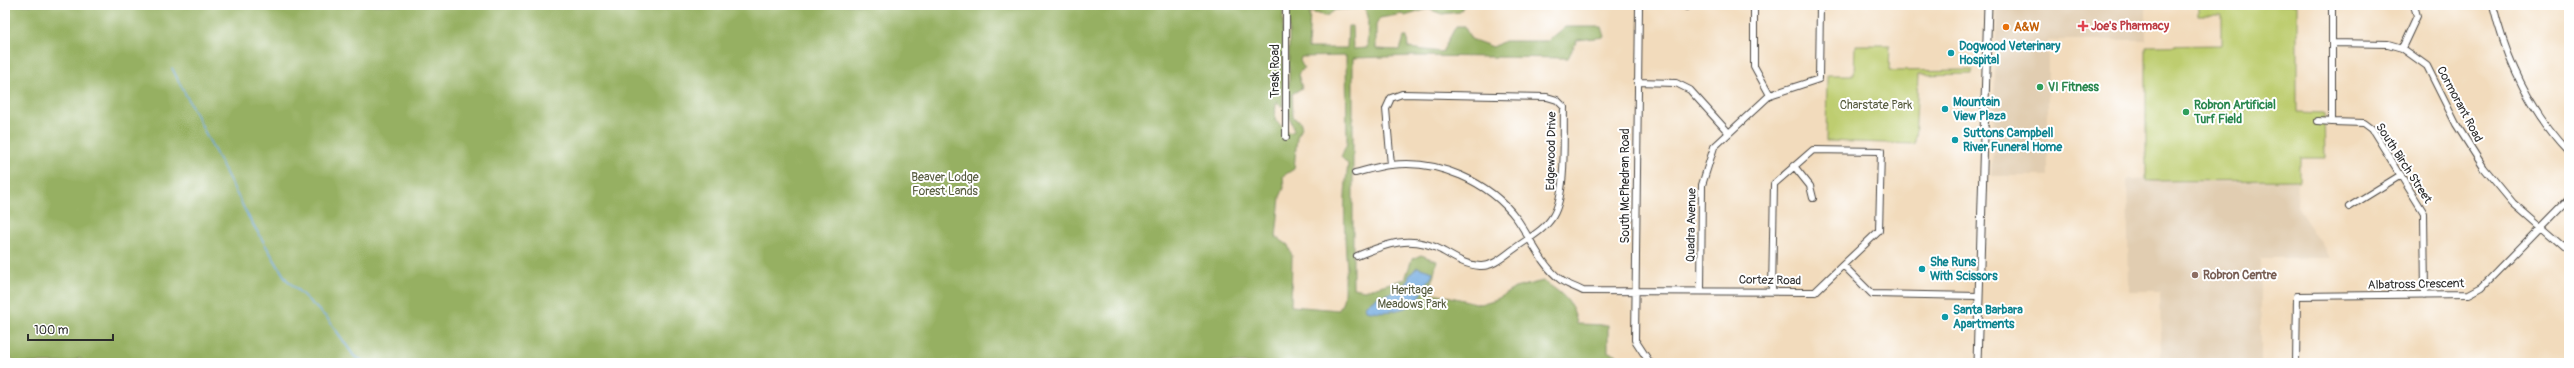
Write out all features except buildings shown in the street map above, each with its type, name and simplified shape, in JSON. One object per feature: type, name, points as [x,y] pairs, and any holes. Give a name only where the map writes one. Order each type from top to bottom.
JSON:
[{"type":"main road","points":[[1977,363],[1988,5]]},
{"type":"street","name":"Trask Road","points":[[1286,5],[1286,137]]},
{"type":"street","name":"South McPhedran Road","points":[[1639,5],[1635,340],[1650,363]]},
{"type":"street","points":[[1754,5],[1754,66],[1770,95]]},
{"type":"street","name":"Quadra Avenue","points":[[1701,291],[1702,185],[1714,147],[1728,132],[1770,95],[1819,78],[1820,5]]},
{"type":"street","points":[[2332,5],[2332,122]]},
{"type":"street","points":[[2402,48],[2417,16],[2414,5]]},
{"type":"street","points":[[2493,5],[2502,43],[2517,76],[2559,142],[2569,152]]},
{"type":"street","name":"Cormorant Road","points":[[2332,43],[2388,44],[2402,48],[2427,66],[2456,124],[2484,168],[2513,203],[2569,252]]},
{"type":"street","points":[[1637,82],[1676,83],[1690,90],[1728,132]]},
{"type":"street","name":"Edgewood Drive","points":[[1357,256],[1393,242],[1413,241],[1430,244],[1465,263],[1481,266],[1494,264],[1544,227],[1554,216],[1561,198],[1564,107],[1557,100],[1547,97],[1402,94],[1391,98],[1386,109],[1391,165]]},
{"type":"street","name":"South Birch Street","points":[[2318,121],[2364,123],[2372,129],[2401,175],[2424,213],[2425,295]]},
{"type":"street","name":"Cortez Road","points":[[1355,173],[1391,165],[1420,165],[1445,170],[1472,181],[1496,196],[1516,217],[1548,267],[1562,281],[1583,290],[1815,292],[1879,232],[1881,151],[1813,150],[1794,166]]},
{"type":"street","points":[[1772,291],[1774,184],[1794,166],[1810,186],[1813,198]]},
{"type":"street","points":[[2348,208],[2401,175]]},
{"type":"street","name":"Albatross Crescent","points":[[2296,363],[2296,296],[2469,294],[2482,287],[2569,198]]},
{"type":"street","points":[[1844,265],[1872,294],[1978,296]]},
{"type":"shaded area","points":[[1997,5],[2146,5],[2146,40],[2048,40],[2048,176],[1992,176]]},
{"type":"shaded area","name":"Robron Centre","points":[[2127,179],[2298,180],[2297,207],[2331,258],[2261,258],[2261,363],[2161,363],[2160,291],[2129,291]]},
{"type":"green space","name":"Beaver Lodge Forest Lands","points":[[5,5],[1283,5],[1283,107],[1276,102],[1275,120],[1289,133],[1294,131],[1289,114],[1289,5],[1464,5],[1460,12],[1442,14],[1428,9],[1405,16],[1403,14],[1380,18],[1376,25],[1376,49],[1400,50],[1404,37],[1407,37],[1408,48],[1442,52],[1456,26],[1464,26],[1471,39],[1493,47],[1504,41],[1548,41],[1565,27],[1602,27],[1605,37],[1577,40],[1568,58],[1416,56],[1353,58],[1353,288],[1365,290],[1405,279],[1412,259],[1421,255],[1437,261],[1430,292],[1480,304],[1497,299],[1515,288],[1543,281],[1561,294],[1570,304],[1577,324],[1608,325],[1608,352],[1616,354],[1621,363],[83,363],[80,358],[68,363],[17,363],[5,353],[5,335],[8,330],[5,326]],"holes":[[[1365,8],[1368,16],[1367,48],[1353,49],[1352,26],[1348,26],[1347,48],[1308,48],[1310,12],[1327,16],[1335,10]],[[1346,56],[1347,143],[1341,157],[1348,164],[1344,216],[1347,268],[1344,278],[1342,304],[1339,310],[1291,306],[1292,256],[1288,245],[1276,237],[1280,197],[1284,188],[1283,176],[1294,169],[1297,137],[1302,127],[1300,121],[1293,117],[1292,94],[1302,88],[1298,74],[1304,68],[1300,61],[1301,57]],[[1417,267],[1432,277],[1422,287],[1419,296],[1378,296],[1392,293],[1402,287]]]},
{"type":"green space","points":[[2199,5],[2297,5],[2297,112],[2324,113],[2325,158],[2300,158],[2300,180],[2146,181],[2146,46],[2221,45],[2221,15],[2199,15]]},
{"type":"green space","name":"Charstate Park","points":[[1855,45],[1890,45],[1889,71],[1972,70],[1972,74],[1918,75],[1915,144],[1826,141],[1827,75],[1854,75]]},
{"type":"water","points":[[1417,267],[1433,272],[1432,276],[1421,292],[1419,302],[1406,308],[1393,311],[1379,312],[1366,310],[1365,306],[1378,296],[1386,295],[1406,285],[1409,276]]},
{"type":"waterway","points":[[172,68],[248,216],[286,279],[328,319],[354,356],[367,363]]},
{"type":"place","name":"Joe's Pharmacy","points":[[2083,26]]},
{"type":"place","name":"A&W","points":[[2006,27]]},
{"type":"place","name":"Dogwood Veterinary Hospital","points":[[1951,53]]},
{"type":"place","name":"VI Fitness","points":[[2040,87]]},
{"type":"place","name":"Mountain View Plaza","points":[[1945,109]]},
{"type":"place","name":"Robron Artificial Turf Field","points":[[2186,112]]},
{"type":"place","name":"Suttons Campbell River Funeral Home","points":[[1955,140]]},
{"type":"place","name":"She Runs With Scissors","points":[[1922,269]]},
{"type":"place","name":"Robron Centre","points":[[2195,275]]},
{"type":"place","name":"Santa Barbara Apartments","points":[[1945,317]]},
{"type":"park label","name":"Heritage Meadows Park","points":[[1412,297]]}]
